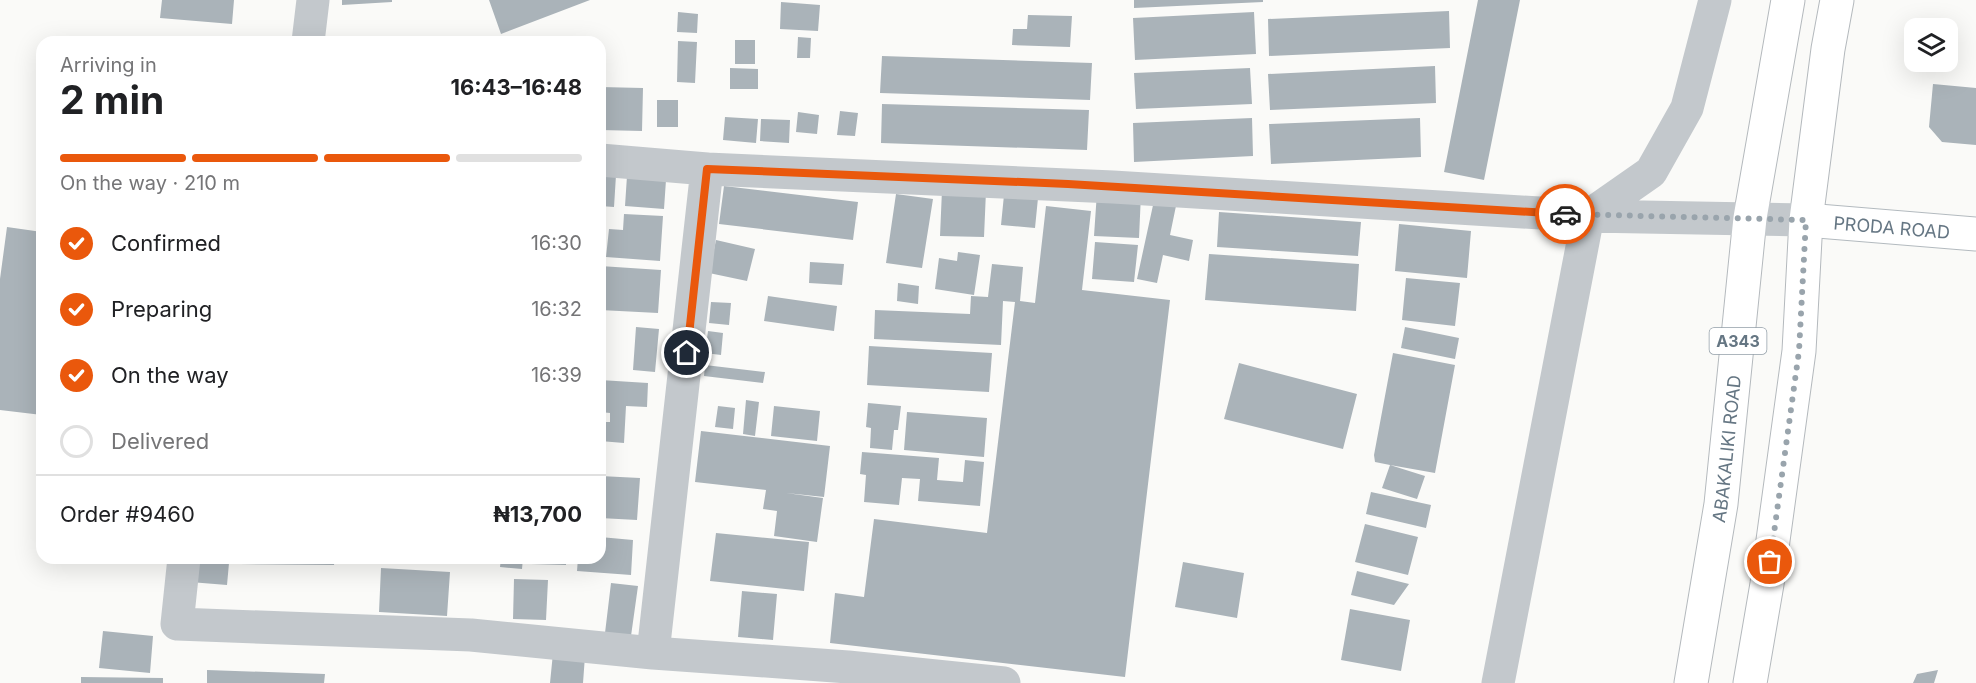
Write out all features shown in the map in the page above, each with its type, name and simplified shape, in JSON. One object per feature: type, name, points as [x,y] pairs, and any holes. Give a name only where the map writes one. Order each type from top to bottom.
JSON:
[{"type":"main road","name":"ABAKALIKI ROAD","points":[[1691,683],[1721,504],[1750,219],[1788,0]]},
{"type":"main road","points":[[1750,683],[1767,584],[1799,351],[1806,220],[1828,49],[1837,0]]},
{"type":"main road","name":"PRODA ROAD","points":[[1806,220],[1976,234]]},
{"type":"street","points":[[309,36],[313,0]]},
{"type":"street","points":[[1498,683],[1588,216],[1651,172],[1687,108],[1714,0]]},
{"type":"street","points":[[606,161],[707,169],[1066,184],[1588,216],[1806,220]]},
{"type":"street","points":[[653,653],[707,169]]},
{"type":"street","points":[[183,564],[177,624],[471,634],[653,653],[848,667],[1004,683]]},
{"type":"building","points":[[162,0],[234,0],[232,24],[160,18]]},
{"type":"building","points":[[342,0],[392,0],[392,2],[342,5]]},
{"type":"building","points":[[489,0],[590,0],[501,34]]},
{"type":"building","points":[[1134,0],[1263,0],[1263,2],[1134,8]]},
{"type":"building","points":[[1478,0],[1520,0],[1484,180],[1444,172]]},
{"type":"building","points":[[781,2],[820,5],[818,31],[780,29]]},
{"type":"building","points":[[1449,11],[1450,48],[1269,56],[1268,19]]},
{"type":"building","points":[[678,12],[698,14],[697,33],[677,32]]},
{"type":"building","points":[[1254,12],[1256,54],[1135,60],[1133,18]]},
{"type":"building","points":[[1028,15],[1072,16],[1070,47],[1012,45],[1013,29],[1027,29]]},
{"type":"building","points":[[798,37],[811,38],[810,58],[797,58]]},
{"type":"building","points":[[735,40],[755,40],[755,64],[735,64]]},
{"type":"building","points":[[678,41],[697,42],[695,83],[677,82]]},
{"type":"building","points":[[882,56],[1092,63],[1090,100],[880,93]]},
{"type":"building","points":[[1435,66],[1436,103],[1270,110],[1268,74]]},
{"type":"building","points":[[730,68],[758,69],[758,89],[730,89]]},
{"type":"building","points":[[1250,68],[1252,104],[1136,109],[1134,73]]},
{"type":"building","points":[[1933,84],[1976,88],[1976,145],[1942,142],[1929,127]]},
{"type":"building","points":[[606,87],[643,88],[642,131],[606,130]]},
{"type":"building","points":[[657,100],[678,100],[678,127],[657,127]]},
{"type":"building","points":[[882,104],[1089,110],[1087,150],[881,143]]},
{"type":"building","points":[[840,111],[858,113],[855,136],[837,135]]},
{"type":"building","points":[[798,112],[819,115],[817,134],[796,132]]},
{"type":"building","points":[[725,117],[758,119],[756,143],[723,140]]},
{"type":"building","points":[[1252,118],[1253,156],[1134,162],[1133,123]]},
{"type":"building","points":[[1420,118],[1421,157],[1271,164],[1269,124]]},
{"type":"building","points":[[761,119],[790,120],[789,143],[760,141]]},
{"type":"building","points":[[606,174],[616,175],[614,207],[606,206]]},
{"type":"building","points":[[627,176],[666,180],[664,209],[625,206]]},
{"type":"building","points":[[724,186],[858,202],[853,240],[719,224]]},
{"type":"building","points":[[942,190],[986,191],[984,237],[940,236]]},
{"type":"building","points":[[1097,192],[1141,194],[1139,238],[1094,236]]},
{"type":"building","points":[[896,194],[933,199],[922,268],[886,263]]},
{"type":"building","points":[[1004,195],[1038,198],[1035,228],[1001,225]]},
{"type":"building","points":[[1155,196],[1177,201],[1170,235],[1193,240],[1189,261],[1163,255],[1157,283],[1137,279]]},
{"type":"building","points":[[1046,206],[1091,211],[1082,290],[1170,300],[1125,677],[830,643],[835,593],[864,597],[874,519],[987,533],[1015,302],[1003,301],[1001,345],[874,339],[875,310],[970,314],[971,296],[988,297],[992,264],[1023,267],[1020,301],[1035,303]]},
{"type":"building","points":[[1219,212],[1361,222],[1358,256],[1217,247]]},
{"type":"building","points":[[624,214],[663,216],[660,261],[606,257],[609,229],[623,230]]},
{"type":"building","points":[[1399,224],[1471,231],[1467,278],[1395,271]]},
{"type":"building","points":[[7,227],[36,231],[36,414],[0,410],[0,279]]},
{"type":"building","points":[[716,240],[755,249],[747,281],[709,273]]},
{"type":"building","points":[[1095,242],[1138,245],[1134,282],[1092,279]]},
{"type":"building","points":[[958,252],[980,255],[974,295],[935,289],[939,258],[957,261]]},
{"type":"building","points":[[1209,254],[1359,264],[1356,311],[1205,300]]},
{"type":"building","points":[[810,262],[844,264],[842,285],[809,283]]},
{"type":"building","points":[[606,266],[661,270],[658,313],[606,310]]},
{"type":"building","points":[[1406,278],[1460,283],[1455,326],[1402,320]]},
{"type":"building","points":[[898,283],[919,286],[918,304],[897,301]]},
{"type":"building","points":[[768,296],[837,306],[834,331],[764,321]]},
{"type":"building","points":[[711,302],[731,303],[729,325],[709,323]]},
{"type":"building","points":[[636,327],[659,329],[655,372],[633,370]]},
{"type":"building","points":[[1405,327],[1459,338],[1455,359],[1401,348]]},
{"type":"building","points":[[708,331],[723,333],[721,355],[705,353]]},
{"type":"building","points":[[869,346],[992,353],[989,392],[867,385]]},
{"type":"building","points":[[1393,353],[1455,365],[1435,473],[1375,462],[1374,455]]},
{"type":"building","points":[[1239,363],[1357,394],[1343,449],[1224,419]]},
{"type":"building","points":[[705,365],[765,372],[763,383],[704,376]]},
{"type":"building","points":[[606,380],[648,383],[647,407],[626,406],[624,443],[606,442],[606,422],[610,422],[610,413],[606,413]]},
{"type":"building","points":[[746,400],[759,402],[755,436],[743,434]]},
{"type":"building","points":[[868,403],[901,406],[898,430],[894,430],[892,450],[870,448],[871,428],[866,427]]},
{"type":"building","points":[[718,406],[735,408],[733,429],[715,427]]},
{"type":"building","points":[[774,406],[820,411],[817,441],[771,436]]},
{"type":"building","points":[[907,412],[987,418],[984,457],[904,450]]},
{"type":"building","points":[[701,431],[830,446],[824,497],[786,493],[823,498],[817,542],[774,536],[777,511],[763,509],[766,490],[695,482]]},
{"type":"building","points":[[862,452],[939,458],[937,480],[963,482],[965,460],[984,462],[980,506],[918,501],[920,479],[902,478],[899,505],[864,502],[866,475],[860,474]]},
{"type":"building","points":[[1390,465],[1425,476],[1417,499],[1382,488]]},
{"type":"building","points":[[606,476],[640,478],[637,520],[606,518]]},
{"type":"building","points":[[1371,492],[1431,505],[1426,528],[1366,514]]},
{"type":"building","points":[[1365,524],[1418,537],[1408,575],[1355,562]]},
{"type":"building","points":[[716,533],[809,542],[804,591],[710,581]]},
{"type":"building","points":[[606,538],[633,540],[631,575],[577,571],[578,564],[606,564]]},
{"type":"building","points":[[1183,562],[1244,573],[1237,618],[1175,607]]},
{"type":"building","points":[[192,564],[229,564],[227,585],[190,582]]},
{"type":"building","points":[[240,564],[334,564],[334,565]]},
{"type":"building","points":[[500,564],[522,564],[522,569],[500,567]]},
{"type":"building","points":[[381,568],[450,572],[447,616],[379,612]]},
{"type":"building","points":[[1357,571],[1409,584],[1394,605],[1351,595]]},
{"type":"building","points":[[514,579],[548,580],[546,620],[513,619]]},
{"type":"building","points":[[611,583],[638,586],[631,636],[605,633]]},
{"type":"building","points":[[742,591],[777,594],[773,640],[738,637]]},
{"type":"building","points":[[1350,609],[1410,620],[1401,671],[1341,660]]},
{"type":"building","points":[[103,631],[153,636],[150,673],[99,668]]},
{"type":"building","points":[[553,653],[585,656],[583,683],[550,683]]},
{"type":"building","points":[[207,670],[325,674],[324,683],[207,683]]},
{"type":"building","points":[[1938,670],[1934,683],[1913,683],[1917,674]]},
{"type":"building","points":[[81,677],[163,678],[163,683],[81,683]]},
{"type":"way so far","points":[[1565,214],[1806,220],[1799,351],[1780,475],[1770,562]]},
{"type":"route","points":[[687,353],[707,169],[1068,184],[1565,214]]}]
